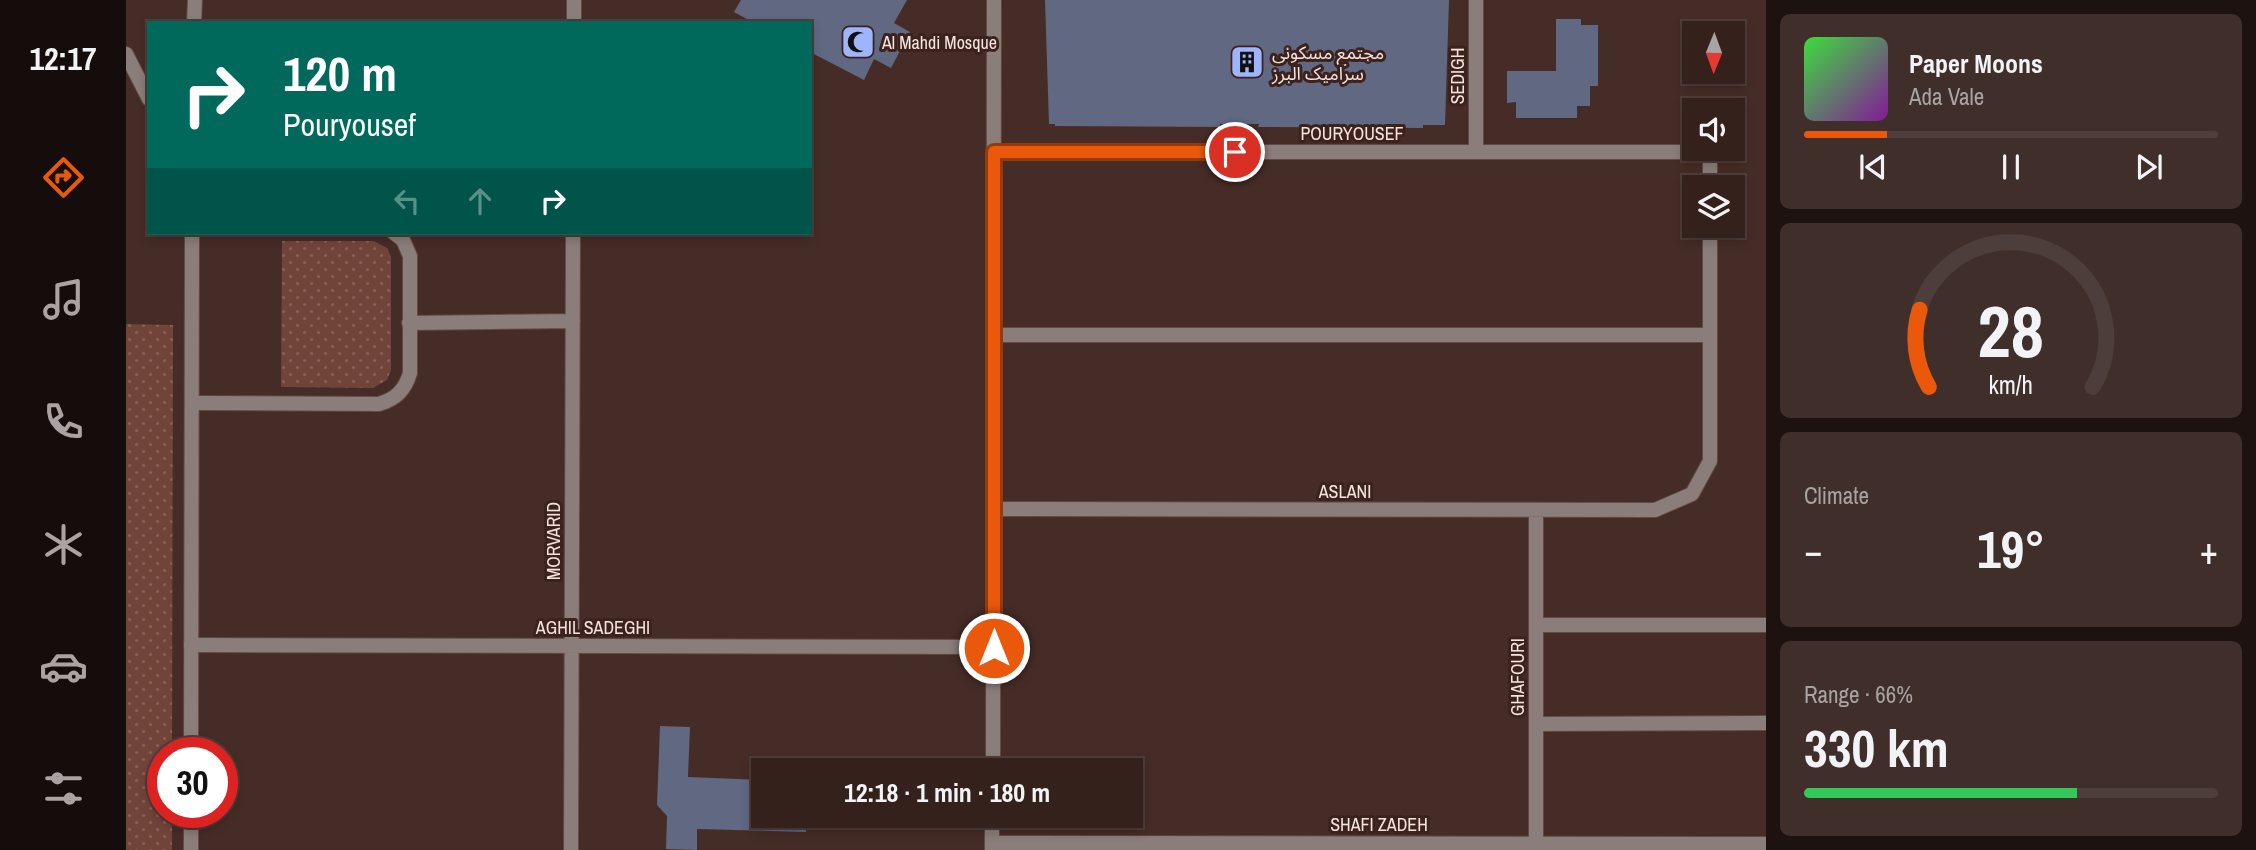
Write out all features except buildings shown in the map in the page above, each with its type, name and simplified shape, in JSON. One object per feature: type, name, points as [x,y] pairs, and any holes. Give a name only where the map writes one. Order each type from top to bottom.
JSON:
[{"type":"street","points":[[194,21],[195,0]]},
{"type":"street","points":[[574,0],[574,21]]},
{"type":"street","points":[[993,758],[994,0]]},
{"type":"street","name":"SEDIGH","points":[[1476,0],[1476,152]]},
{"type":"street","points":[[126,54],[147,95]]},
{"type":"street","name":"POURYOUSEF","points":[[994,152],[1710,152],[1710,175]]},
{"type":"street","points":[[191,737],[192,235]]},
{"type":"street","points":[[192,402],[379,404],[396,397],[408,382],[410,373],[410,256],[403,240],[397,235]]},
{"type":"street","name":"MORVARID","points":[[572,850],[573,235]]},
{"type":"street","points":[[994,335],[1710,335],[1710,238]]},
{"type":"street","points":[[410,323],[573,321]]},
{"type":"street","name":"ASLANI","points":[[993,509],[1655,510],[1692,494],[1710,461],[1710,335]]},
{"type":"street","name":"GHAFOURI","points":[[1536,510],[1536,844]]},
{"type":"street","points":[[1536,625],[1766,625]]},
{"type":"street","name":"AGHIL SADEGHI","points":[[191,645],[994,648]]},
{"type":"street","points":[[1536,724],[1766,723]]},
{"type":"street","points":[[191,828],[191,850]]},
{"type":"street","points":[[992,828],[992,846]]},
{"type":"street","name":"SHAFI ZADEH","points":[[992,846],[1766,844]]},
{"type":"shaded area","points":[[282,241],[374,241],[387,248],[391,257],[391,370],[387,380],[373,388],[281,387]]},
{"type":"shaded area","points":[[126,324],[173,325],[172,737],[147,737],[147,828],[172,828],[172,850],[126,850]]},
{"type":"place","name":"Al Mahdi Mosque","points":[[858,42]]},
{"type":"place","name":"مجتمع مسکونی سرامیک البرز","points":[[1247,62]]},
{"type":"route","points":[[994,648],[994,152],[1235,152]]}]
